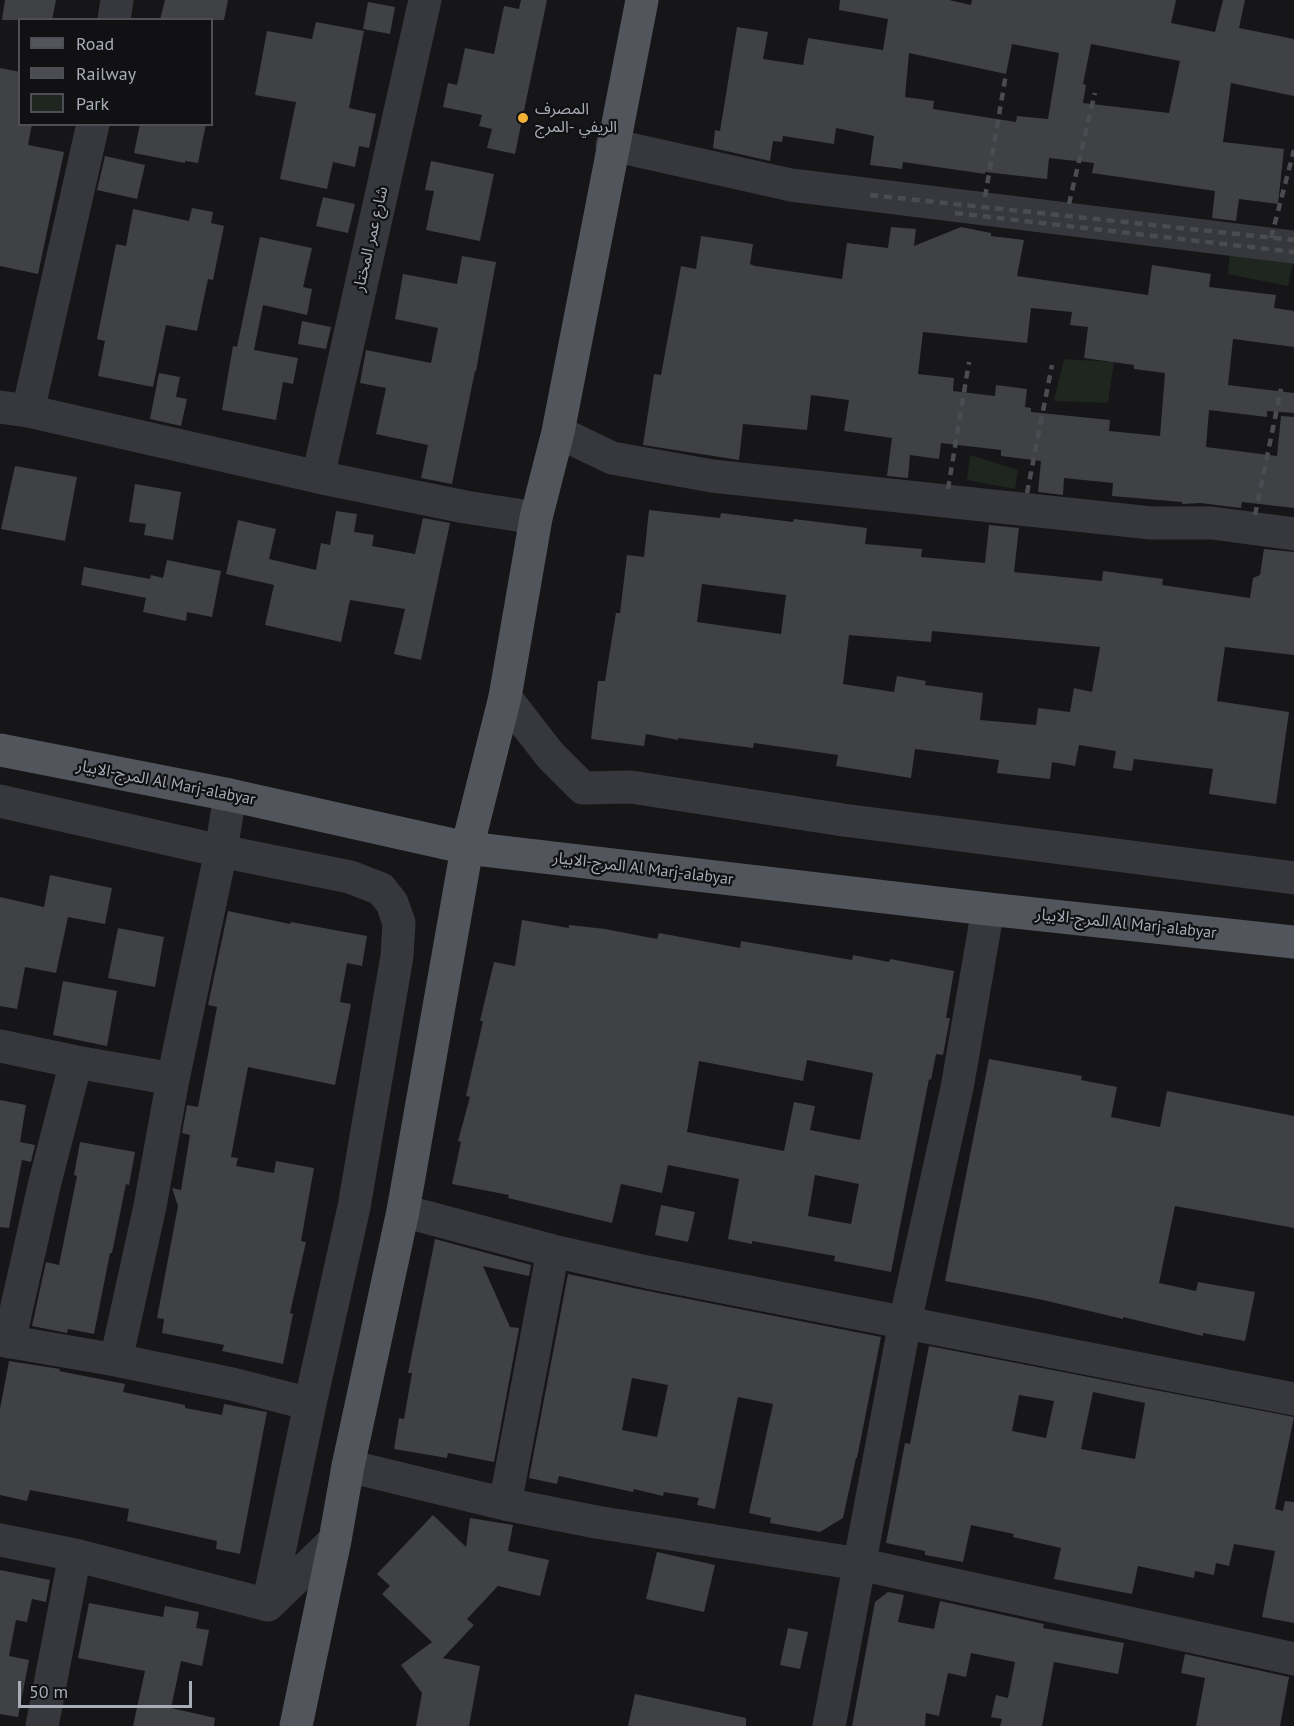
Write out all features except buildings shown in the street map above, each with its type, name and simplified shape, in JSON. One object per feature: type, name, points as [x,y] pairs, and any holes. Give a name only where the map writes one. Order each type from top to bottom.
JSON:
[{"type":"main road","points":[[296,1726],[348,1466],[403,1211],[467,848],[505,697],[536,518],[558,432],[642,0]]},
{"type":"main road","name":"المرج-الابيار Al Marj-alabyar","points":[[0,750],[230,795],[467,848],[1294,942]]},
{"type":"street","points":[[114,18],[117,0]]},
{"type":"street","name":"شارع عمر المختار","points":[[318,477],[425,0]]},
{"type":"street","points":[[92,126],[14,409],[318,477],[465,507],[536,518]]},
{"type":"street","points":[[612,145],[791,185],[1294,247]]},
{"type":"street","points":[[558,432],[612,458],[712,476],[1151,523],[1212,523],[1294,534]]},
{"type":"street","points":[[505,697],[550,755],[583,788],[631,788],[843,820],[1294,878]]},
{"type":"street","points":[[116,1360],[150,1206],[173,1079],[221,851],[230,795]]},
{"type":"street","points":[[0,801],[221,851],[350,877],[381,889],[392,903],[399,923],[397,956],[354,1208],[268,1605]]},
{"type":"street","points":[[829,1726],[905,1322],[957,1088],[988,909]]},
{"type":"street","points":[[0,1046],[173,1079]]},
{"type":"street","points":[[76,1062],[5,1341],[116,1360],[232,1384],[310,1404]]},
{"type":"street","points":[[403,1211],[553,1251],[647,1272],[1294,1399]]},
{"type":"street","points":[[506,1504],[553,1251]]},
{"type":"street","points":[[348,1466],[506,1504],[596,1522],[859,1564],[1294,1659]]},
{"type":"street","points":[[0,1540],[75,1555],[268,1605]]},
{"type":"street","points":[[268,1605],[335,1540]]},
{"type":"street","points":[[42,1726],[75,1555]]},
{"type":"green space","points":[[1230,252],[1293,262],[1288,286],[1228,274]]},
{"type":"green space","points":[[1064,359],[1114,362],[1108,403],[1054,401]]},
{"type":"green space","points":[[970,455],[1018,470],[1015,489],[967,480]]},
{"type":"railway","points":[[985,197],[1006,74]]},
{"type":"railway","points":[[1069,204],[1095,93]]},
{"type":"railway","points":[[1271,238],[1294,150]]},
{"type":"railway","points":[[870,195],[1294,240]]},
{"type":"railway","points":[[955,213],[1294,252]]},
{"type":"railway","points":[[948,489],[969,362]]},
{"type":"railway","points":[[1027,493],[1052,365]]},
{"type":"railway","points":[[1255,515],[1281,389]]},
{"type":"place","name":"المصرف الريفي -المرج","points":[[523,118]]}]
